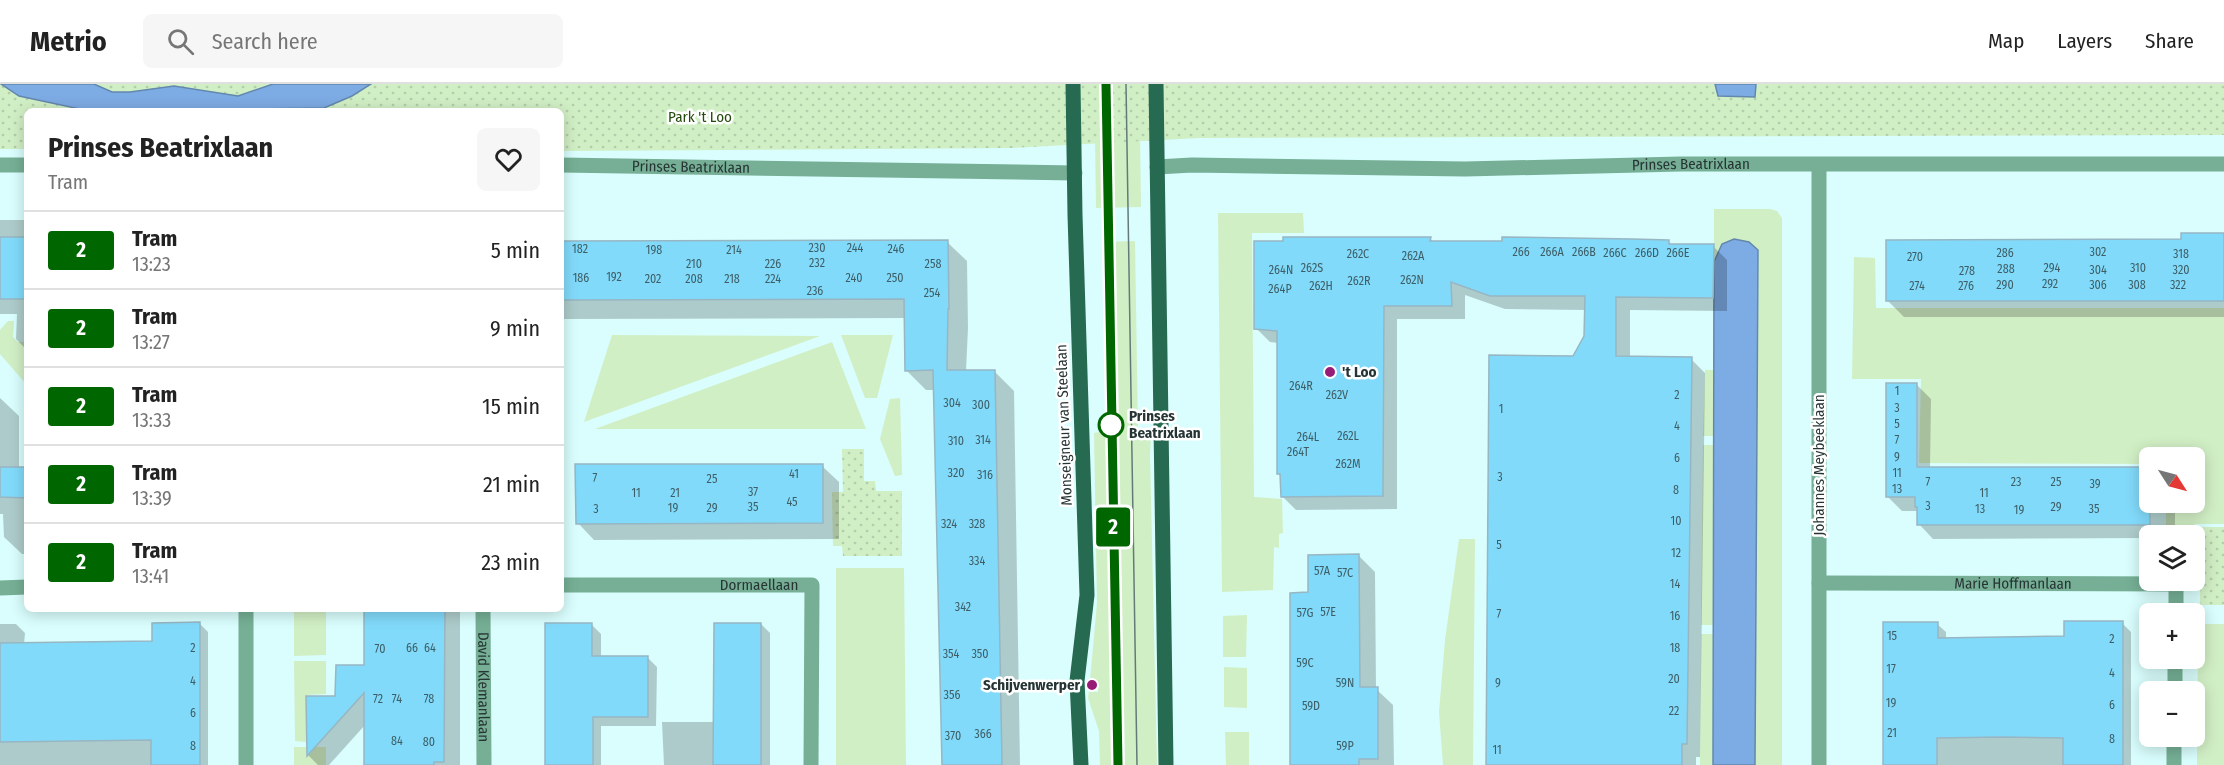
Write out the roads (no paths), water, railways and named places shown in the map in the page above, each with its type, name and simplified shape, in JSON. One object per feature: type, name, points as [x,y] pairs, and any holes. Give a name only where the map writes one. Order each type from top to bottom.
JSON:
[{"type":"main road","name":"Monseigneur van Steelaan","points":[[1073,84],[1087,595],[1077,681],[1082,765]]},
{"type":"main road","points":[[1156,84],[1166,765]]},
{"type":"street","name":"Prinses Beatrixlaan","points":[[1157,167],[1192,165],[1475,169],[1681,164],[2224,164]]},
{"type":"street","points":[[0,165],[24,165]]},
{"type":"street","name":"Prinses Beatrixlaan","points":[[564,165],[1075,173]]},
{"type":"street","name":"Johannes Meybeeklaan","points":[[1819,765],[1820,165]]},
{"type":"street","name":"Marie Hoffmanlaan","points":[[1819,583],[2176,584],[2176,603]]},
{"type":"street","name":"Dormaellaan","points":[[564,585],[812,585],[811,765]]},
{"type":"street","points":[[0,588],[24,587]]},
{"type":"street","points":[[246,612],[246,765]]},
{"type":"street","name":"David Klemanlaan","points":[[483,612],[483,765]]},
{"type":"street","points":[[2174,747],[2174,765]]},
{"type":"water","points":[[1,84],[94,84],[112,92],[174,86],[238,96],[273,84],[371,84],[352,96],[324,108],[75,108],[19,96]]},
{"type":"water","points":[[1715,84],[1756,84],[1755,97],[1718,96]]},
{"type":"water","points":[[1734,239],[1749,242],[1758,250],[1755,765],[1713,765],[1714,262],[1722,244]]},
{"type":"tram line","points":[[1106,84],[1118,765]]},
{"type":"tram line","name":"2","points":[[1106,84],[1118,765]]},
{"type":"tram line","points":[[1126,84],[1137,765]]},
{"type":"place","name":"'t Loo","points":[[1330,372]]},
{"type":"place","name":"Prinses Beatrixlaan","points":[[1111,425]]},
{"type":"place","name":"Schijvenwerper","points":[[1092,685]]},
{"type":"park label","name":"Park 't Loo","points":[[700,117]]}]
